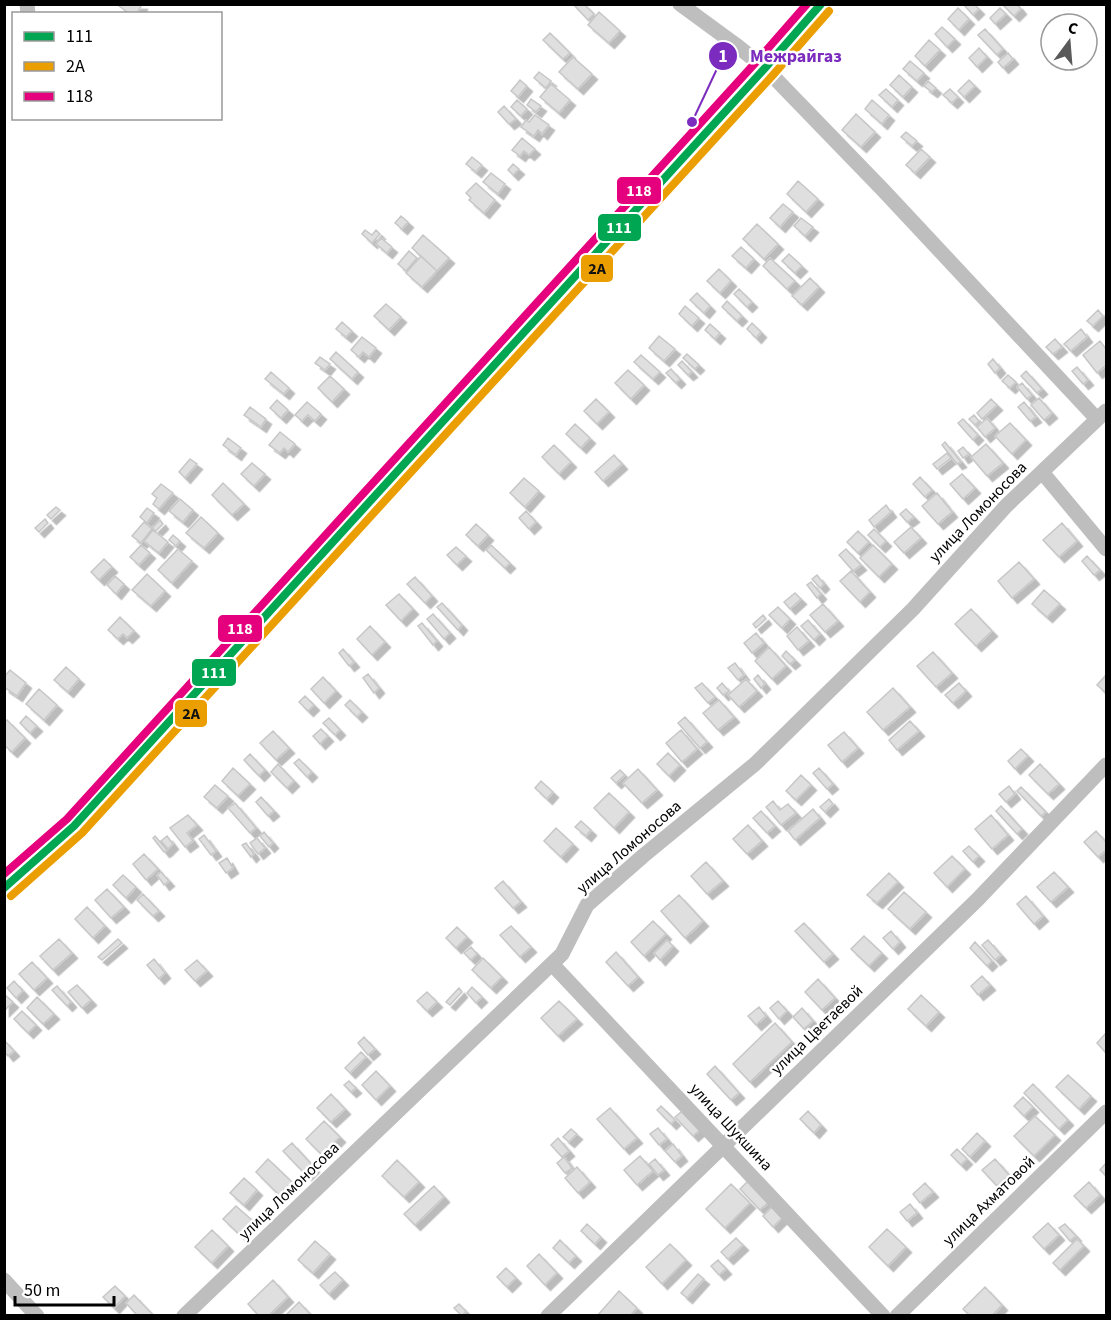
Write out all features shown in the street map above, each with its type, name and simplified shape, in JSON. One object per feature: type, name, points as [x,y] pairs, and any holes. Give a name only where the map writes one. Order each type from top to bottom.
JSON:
[{"type":"main road","points":[[4,888],[74,826],[821,4]]},
{"type":"street","points":[[680,4],[765,68],[1102,415]]},
{"type":"street","name":"улица Ломоносова","points":[[184,1316],[562,954],[587,905],[755,764],[913,609],[1006,506],[1102,415]]},
{"type":"street","points":[[1042,472],[1107,549]]},
{"type":"street","name":"улица Цветаевой","points":[[548,1316],[977,900],[1107,765]]},
{"type":"street","name":"улица Шукшина","points":[[552,964],[883,1316]]},
{"type":"street","name":"улица Ахматовой","points":[[897,1316],[1107,1112]]},
{"type":"street","points":[[4,1280],[37,1316]]},
{"type":"building","points":[[121,4],[142,4],[138,12],[127,12],[119,6]]},
{"type":"building","points":[[573,4],[584,4],[594,14],[588,20]]},
{"type":"building","points":[[963,4],[974,4],[979,9],[973,15]]},
{"type":"building","points":[[1005,4],[1017,4],[1021,9],[1014,16],[1004,6]]},
{"type":"building","points":[[958,8],[969,19],[959,30],[948,19]]},
{"type":"building","points":[[1000,8],[1006,14],[995,24],[990,18]]},
{"type":"building","points":[[599,12],[620,31],[609,43],[588,25]]},
{"type":"building","points":[[942,27],[955,39],[947,47],[935,34]]},
{"type":"building","points":[[985,29],[1003,49],[997,55],[978,35]]},
{"type":"building","points":[[550,33],[570,53],[563,59],[543,40]]},
{"type":"building","points":[[929,40],[940,50],[925,66],[915,56]]},
{"type":"building","points":[[979,48],[987,57],[977,67],[969,58]]},
{"type":"building","points":[[1008,53],[1013,59],[1003,68],[998,62]]},
{"type":"building","points":[[573,57],[592,74],[578,89],[559,72]]},
{"type":"building","points":[[910,61],[924,73],[917,81],[903,69]]},
{"type":"building","points":[[539,72],[551,81],[546,88],[534,78]]},
{"type":"building","points":[[899,75],[912,87],[903,97],[890,85]]},
{"type":"building","points":[[520,80],[527,86],[518,97],[511,91]]},
{"type":"building","points":[[969,80],[975,86],[964,97],[958,91]]},
{"type":"building","points":[[928,81],[936,88],[932,92],[924,86]]},
{"type":"building","points":[[551,84],[570,100],[559,113],[540,97]]},
{"type":"building","points":[[886,89],[898,100],[892,107],[879,95]]},
{"type":"building","points":[[950,89],[958,97],[952,103],[943,95]]},
{"type":"building","points":[[531,99],[541,106],[536,112],[527,105]]},
{"type":"building","points":[[517,100],[527,109],[521,116],[511,107]]},
{"type":"building","points":[[872,100],[889,115],[882,124],[865,109]]},
{"type":"building","points":[[504,106],[516,119],[509,124],[498,112]]},
{"type":"building","points":[[856,114],[875,132],[861,147],[842,130]]},
{"type":"building","points":[[535,115],[549,125],[542,134],[538,130],[534,136],[521,127],[526,120],[529,122]]},
{"type":"building","points":[[906,132],[917,141],[912,146],[901,137]]},
{"type":"building","points":[[522,138],[535,149],[529,155],[524,151],[520,156],[512,150]]},
{"type":"building","points":[[921,149],[930,157],[915,173],[906,165]]},
{"type":"building","points":[[472,157],[482,165],[476,172],[466,164]]},
{"type":"building","points":[[513,164],[519,169],[513,175],[508,170]]},
{"type":"building","points":[[491,173],[505,184],[498,194],[483,182]]},
{"type":"building","points":[[798,181],[818,199],[806,212],[787,194]]},
{"type":"building","points":[[476,183],[495,200],[484,213],[469,200],[471,198],[466,193]]},
{"type":"building","points":[[783,204],[793,212],[780,227],[770,218]]},
{"type":"building","points":[[401,216],[408,222],[402,229],[395,223]]},
{"type":"building","points":[[801,218],[813,227],[805,236],[794,226]]},
{"type":"building","points":[[757,224],[778,244],[764,259],[743,239]]},
{"type":"building","points":[[365,230],[372,235],[376,230],[380,234],[372,243],[362,234]]},
{"type":"building","points":[[423,235],[449,258],[437,271],[412,248]]},
{"type":"building","points":[[381,238],[392,247],[387,253],[376,244]]},
{"type":"building","points":[[741,247],[754,259],[746,268],[732,256]]},
{"type":"building","points":[[409,251],[417,258],[406,271],[398,264]]},
{"type":"building","points":[[789,254],[802,266],[795,273],[782,261]]},
{"type":"building","points":[[421,256],[437,271],[422,287],[406,273]]},
{"type":"building","points":[[770,258],[795,281],[787,289],[763,266]]},
{"type":"building","points":[[719,269],[731,281],[720,293],[707,281]]},
{"type":"building","points":[[810,278],[819,287],[802,305],[792,296]]},
{"type":"building","points":[[739,289],[752,302],[747,307],[734,294]]},
{"type":"building","points":[[697,293],[710,306],[704,313],[690,300]]},
{"type":"building","points":[[727,301],[742,316],[737,321],[722,307]]},
{"type":"building","points":[[386,304],[401,317],[389,330],[374,316]]},
{"type":"building","points":[[685,306],[699,318],[692,326],[679,314]]},
{"type":"building","points":[[1098,310],[1103,316],[1093,326],[1087,321]]},
{"type":"building","points":[[342,322],[352,331],[346,337],[336,329]]},
{"type":"building","points":[[752,323],[761,332],[756,338],[747,329]]},
{"type":"building","points":[[710,324],[720,333],[715,339],[705,330]]},
{"type":"building","points":[[1081,329],[1087,337],[1071,351],[1064,344]]},
{"type":"building","points":[[659,336],[675,349],[664,361],[649,348]]},
{"type":"building","points":[[362,337],[376,348],[369,357],[363,352],[359,357],[351,350]]},
{"type":"building","points":[[1055,339],[1062,347],[1053,354],[1046,347]]},
{"type":"building","points":[[1100,341],[1106,349],[1106,365],[1097,373],[1083,355]]},
{"type":"building","points":[[336,352],[358,372],[352,379],[330,359]]},
{"type":"building","points":[[687,354],[699,365],[695,369],[683,358]]},
{"type":"building","points":[[641,355],[660,372],[653,379],[634,362]]},
{"type":"building","points":[[320,357],[330,364],[325,370],[315,363]]},
{"type":"building","points":[[993,359],[1000,368],[995,373],[988,364]]},
{"type":"building","points":[[682,361],[692,372],[688,375],[678,365]]},
{"type":"building","points":[[1077,367],[1088,380],[1083,384],[1072,371]]},
{"type":"building","points":[[671,369],[680,379],[676,383],[666,373]]},
{"type":"building","points":[[628,370],[644,385],[631,399],[615,383]]},
{"type":"building","points":[[1026,371],[1042,389],[1037,393],[1021,376]]},
{"type":"building","points":[[271,372],[289,388],[284,394],[265,379]]},
{"type":"building","points":[[1008,375],[1016,382],[1010,388],[1002,381]]},
{"type":"building","points":[[330,376],[344,389],[332,402],[318,388]]},
{"type":"building","points":[[1022,383],[1032,395],[1027,399],[1017,387]]},
{"type":"building","points":[[1039,398],[1052,413],[1044,420],[1031,405]]},
{"type":"building","points":[[596,399],[609,412],[597,424],[584,411]]},
{"type":"building","points":[[991,399],[997,405],[982,419],[977,413]]},
{"type":"building","points":[[277,400],[288,410],[281,418],[270,408]]},
{"type":"building","points":[[307,402],[321,414],[315,421],[308,415],[302,421],[295,415]]},
{"type":"building","points":[[1024,402],[1036,417],[1030,421],[1018,407]]},
{"type":"building","points":[[250,407],[266,419],[261,427],[244,415]]},
{"type":"building","points":[[974,415],[979,421],[975,425],[969,419]]},
{"type":"building","points":[[987,418],[995,428],[985,437],[977,427]]},
{"type":"building","points":[[963,419],[978,435],[973,440],[958,423]]},
{"type":"building","points":[[1010,423],[1026,440],[1012,454],[995,436]]},
{"type":"building","points":[[575,424],[590,438],[581,448],[566,434]]},
{"type":"building","points":[[280,432],[295,444],[288,452],[284,448],[280,453],[269,445]]},
{"type":"building","points":[[228,438],[241,448],[236,455],[223,445]]},
{"type":"building","points":[[945,442],[961,462],[957,464],[942,445]]},
{"type":"building","points":[[986,444],[1003,463],[987,476],[971,457]]},
{"type":"building","points":[[554,445],[571,462],[559,474],[542,457]]},
{"type":"building","points":[[963,447],[969,454],[963,458],[958,451]]},
{"type":"building","points":[[947,453],[951,458],[937,469],[933,464]]},
{"type":"building","points":[[614,455],[622,464],[603,481],[595,472]]},
{"type":"building","points":[[190,459],[197,464],[185,478],[179,472]]},
{"type":"building","points":[[252,463],[265,474],[254,486],[241,474]]},
{"type":"building","points":[[962,474],[975,488],[963,499],[950,484]]},
{"type":"building","points":[[920,477],[932,490],[925,497],[913,484]]},
{"type":"building","points":[[524,478],[539,491],[525,507],[510,493]]},
{"type":"building","points":[[223,483],[244,504],[232,515],[212,495]]},
{"type":"building","points":[[161,484],[173,493],[159,509],[153,504],[157,498],[152,494]]},
{"type":"building","points":[[937,493],[952,512],[938,524],[922,506]]},
{"type":"building","points":[[180,499],[193,510],[183,522],[169,511]]},
{"type":"building","points":[[886,505],[891,512],[874,527],[869,520]]},
{"type":"building","points":[[56,507],[60,510],[51,519],[47,515]]},
{"type":"building","points":[[147,508],[154,513],[147,523],[140,517]]},
{"type":"building","points":[[906,509],[914,517],[907,522],[900,514]]},
{"type":"building","points":[[526,511],[536,522],[529,529],[519,518]]},
{"type":"building","points":[[201,517],[218,533],[204,548],[186,533]]},
{"type":"building","points":[[45,519],[48,523],[39,532],[35,528]]},
{"type":"building","points":[[160,520],[163,524],[156,531],[152,528]]},
{"type":"building","points":[[144,522],[152,529],[141,543],[132,536]]},
{"type":"building","points":[[1062,523],[1077,541],[1059,557],[1043,540]]},
{"type":"building","points":[[476,524],[488,535],[478,546],[466,535]]},
{"type":"building","points":[[911,527],[921,538],[904,553],[894,542]]},
{"type":"building","points":[[874,529],[886,541],[880,547],[868,535]]},
{"type":"building","points":[[153,530],[168,542],[159,553],[144,541]]},
{"type":"building","points":[[858,531],[869,542],[858,553],[847,542]]},
{"type":"building","points":[[173,535],[180,541],[176,546],[169,540]]},
{"type":"building","points":[[141,545],[150,553],[139,565],[130,557]]},
{"type":"building","points":[[491,545],[510,563],[505,568],[486,550]]},
{"type":"building","points":[[873,545],[892,564],[879,577],[860,558]]},
{"type":"building","points":[[456,547],[466,556],[457,565],[447,555]]},
{"type":"building","points":[[178,549],[192,561],[172,583],[158,570]]},
{"type":"building","points":[[846,549],[861,565],[853,571],[839,555]]},
{"type":"building","points":[[1087,556],[1100,570],[1094,575],[1082,561]]},
{"type":"building","points":[[104,559],[112,567],[99,580],[91,572]]},
{"type":"building","points":[[1019,562],[1034,579],[1012,598],[998,581]]},
{"type":"building","points":[[851,571],[870,592],[860,602],[840,581]]},
{"type":"building","points":[[147,574],[165,591],[151,606],[132,590]]},
{"type":"building","points":[[817,575],[824,584],[820,588],[812,579]]},
{"type":"building","points":[[115,576],[124,584],[116,594],[107,585]]},
{"type":"building","points":[[415,577],[432,596],[425,603],[407,584]]},
{"type":"building","points":[[811,582],[821,594],[817,598],[807,585]]},
{"type":"building","points":[[1044,590],[1060,604],[1047,617],[1032,604]]},
{"type":"building","points":[[795,593],[801,599],[790,609],[784,602]]},
{"type":"building","points":[[399,594],[413,609],[401,621],[386,605]]},
{"type":"building","points":[[442,603],[462,625],[458,630],[437,607]]},
{"type":"building","points":[[823,604],[838,621],[825,632],[810,615]]},
{"type":"building","points":[[778,607],[790,619],[782,628],[769,615]]},
{"type":"building","points":[[971,609],[992,631],[976,646],[955,624]]},
{"type":"building","points":[[433,614],[450,633],[444,639],[427,619]]},
{"type":"building","points":[[763,615],[766,619],[756,628],[753,624]]},
{"type":"building","points":[[120,617],[134,631],[127,638],[123,634],[118,639],[108,630]]},
{"type":"building","points":[[808,620],[820,634],[814,640],[801,626]]},
{"type":"building","points":[[422,623],[437,641],[433,645],[418,626]]},
{"type":"building","points":[[370,626],[385,642],[372,655],[357,639]]},
{"type":"building","points":[[797,627],[809,641],[798,650],[787,636]]},
{"type":"building","points":[[756,633],[764,643],[752,653],[744,643]]},
{"type":"building","points":[[769,647],[786,666],[772,679],[755,661]]},
{"type":"building","points":[[343,649],[354,662],[349,666],[339,653]]},
{"type":"building","points":[[786,651],[795,660],[790,664],[782,656]]},
{"type":"building","points":[[933,652],[952,673],[936,687],[917,666]]},
{"type":"building","points":[[735,663],[744,675],[738,680],[728,668]]},
{"type":"building","points":[[66,667],[79,679],[68,692],[54,680]]},
{"type":"building","points":[[10,670],[26,683],[17,696],[4,687],[4,677]]},
{"type":"building","points":[[368,674],[379,688],[374,693],[363,678]]},
{"type":"building","points":[[758,675],[765,684],[761,688],[754,679]]},
{"type":"building","points":[[1106,675],[1106,690],[1105,692],[1097,685]]},
{"type":"building","points":[[323,677],[336,691],[324,703],[311,689]]},
{"type":"building","points":[[746,679],[757,691],[739,707],[728,695]]},
{"type":"building","points":[[702,683],[715,697],[708,703],[695,688]]},
{"type":"building","points":[[722,683],[729,691],[723,695],[717,688]]},
{"type":"building","points":[[959,683],[966,691],[953,703],[945,695]]},
{"type":"building","points":[[893,688],[910,707],[883,730],[867,712]]},
{"type":"building","points":[[39,689],[57,705],[44,720],[26,704]]},
{"type":"building","points":[[305,696],[314,705],[308,711],[299,702]]},
{"type":"building","points":[[350,700],[362,712],[357,717],[345,705]]},
{"type":"building","points":[[719,700],[734,717],[718,730],[703,713]]},
{"type":"building","points":[[26,716],[37,726],[30,733],[20,723]]},
{"type":"building","points":[[685,717],[707,742],[700,748],[678,723]]},
{"type":"building","points":[[329,718],[340,730],[335,735],[323,723]]},
{"type":"building","points":[[7,720],[25,738],[12,752],[4,745],[4,722]]},
{"type":"building","points":[[910,721],[919,731],[897,750],[889,740]]},
{"type":"building","points":[[321,729],[328,736],[320,744],[313,736]]},
{"type":"building","points":[[681,730],[697,749],[682,762],[666,743]]},
{"type":"building","points":[[273,731],[289,748],[276,760],[260,743]]},
{"type":"building","points":[[844,732],[858,748],[842,762],[828,745]]},
{"type":"building","points":[[1021,749],[1028,756],[1015,769],[1008,761]]},
{"type":"building","points":[[668,753],[680,765],[669,776],[657,764]]},
{"type":"building","points":[[250,754],[265,770],[259,776],[244,760]]},
{"type":"building","points":[[299,759],[312,772],[307,777],[294,763]]},
{"type":"building","points":[[278,764],[294,781],[287,788],[271,772]]},
{"type":"building","points":[[1040,764],[1059,784],[1048,794],[1029,775]]},
{"type":"building","points":[[233,768],[250,784],[238,796],[222,781]]},
{"type":"building","points":[[819,768],[833,784],[827,789],[813,773]]},
{"type":"building","points":[[638,769],[657,790],[642,803],[623,783]]},
{"type":"building","points":[[620,770],[625,775],[616,783],[611,778]]},
{"type":"building","points":[[801,775],[811,785],[796,800],[786,791]]},
{"type":"building","points":[[541,781],[553,792],[547,799],[535,788]]},
{"type":"building","points":[[215,785],[228,796],[217,808],[204,797]]},
{"type":"building","points":[[1009,786],[1015,794],[1006,802],[999,794]]},
{"type":"building","points":[[1021,787],[1046,812],[1041,816],[1017,791]]},
{"type":"building","points":[[609,793],[629,812],[614,828],[594,808]]},
{"type":"building","points":[[261,797],[274,811],[268,816],[256,802]]},
{"type":"building","points":[[829,799],[833,804],[825,812],[820,807]]},
{"type":"building","points":[[773,801],[780,810],[788,804],[796,813],[781,825],[766,807]]},
{"type":"building","points":[[235,803],[256,828],[250,833],[228,808]]},
{"type":"building","points":[[1001,806],[1022,829],[1017,834],[996,811]]},
{"type":"building","points":[[813,809],[820,818],[795,840],[788,831]]},
{"type":"building","points":[[761,811],[775,826],[767,833],[753,818]]},
{"type":"building","points":[[188,815],[197,825],[187,833],[193,841],[185,847],[170,828]]},
{"type":"building","points":[[991,815],[1008,835],[992,849],[975,829]]},
{"type":"building","points":[[581,821],[591,830],[586,836],[575,827]]},
{"type":"building","points":[[748,825],[762,841],[747,854],[733,839]]},
{"type":"building","points":[[556,828],[573,844],[561,857],[544,841]]},
{"type":"building","points":[[1096,831],[1106,842],[1106,850],[1098,857],[1084,842]]},
{"type":"building","points":[[264,832],[273,843],[269,847],[260,836]]},
{"type":"building","points":[[204,835],[216,851],[211,855],[199,839]]},
{"type":"building","points":[[155,836],[167,850],[164,852],[153,838]]},
{"type":"building","points":[[167,836],[173,844],[168,849],[161,841]]},
{"type":"building","points":[[257,838],[265,848],[258,854],[250,843]]},
{"type":"building","points":[[246,843],[254,854],[251,857],[242,845]]},
{"type":"building","points":[[969,846],[979,856],[973,862],[963,851]]},
{"type":"building","points":[[144,854],[158,869],[146,880],[133,864]]},
{"type":"building","points":[[952,856],[965,869],[947,887],[934,873]]},
{"type":"building","points":[[227,858],[233,868],[226,873],[219,863]]},
{"type":"building","points":[[706,862],[723,881],[707,894],[691,876]]},
{"type":"building","points":[[161,872],[169,881],[164,885],[157,875]]},
{"type":"building","points":[[1054,872],[1068,887],[1051,902],[1037,887]]},
{"type":"building","points":[[889,873],[898,882],[877,903],[867,895]]},
{"type":"building","points":[[123,875],[136,887],[126,898],[113,885]]},
{"type":"building","points":[[503,881],[521,902],[513,908],[495,888]]},
{"type":"building","points":[[107,889],[124,907],[111,918],[95,900]]},
{"type":"building","points":[[904,892],[926,912],[910,929],[888,909]]},
{"type":"building","points":[[143,894],[159,911],[153,916],[137,900]]},
{"type":"building","points":[[679,895],[703,921],[685,938],[661,911]]},
{"type":"building","points":[[1026,896],[1043,916],[1034,924],[1017,904]]},
{"type":"building","points":[[87,907],[105,926],[93,938],[75,919]]},
{"type":"building","points":[[653,921],[666,934],[644,956],[631,942]]},
{"type":"building","points":[[804,923],[833,954],[824,962],[795,931]]},
{"type":"building","points":[[511,926],[531,947],[520,957],[500,935]]},
{"type":"building","points":[[457,927],[467,937],[456,948],[446,938]]},
{"type":"building","points":[[891,931],[900,942],[893,949],[883,938]]},
{"type":"building","points":[[864,936],[882,953],[869,966],[851,949]]},
{"type":"building","points":[[59,939],[72,953],[53,970],[40,956]]},
{"type":"building","points":[[118,939],[122,943],[102,960],[98,957]]},
{"type":"building","points":[[667,940],[673,946],[660,960],[654,953]]},
{"type":"building","points":[[988,940],[1001,955],[995,960],[982,945]]},
{"type":"building","points":[[975,942],[992,961],[987,966],[970,948]]},
{"type":"building","points":[[471,947],[477,954],[471,960],[464,953]]},
{"type":"building","points":[[616,952],[638,977],[628,986],[606,962]]},
{"type":"building","points":[[483,958],[502,977],[491,988],[472,970]]},
{"type":"building","points":[[154,959],[165,973],[159,979],[147,965]]},
{"type":"building","points":[[197,960],[207,971],[195,981],[185,970]]},
{"type":"building","points":[[32,962],[47,978],[34,990],[19,974]]},
{"type":"building","points":[[982,976],[990,985],[978,995],[971,986]]},
{"type":"building","points":[[818,979],[835,998],[822,1010],[805,992]]},
{"type":"building","points":[[14,981],[23,991],[16,998],[7,988]]},
{"type":"building","points":[[77,985],[91,1000],[82,1008],[68,992]]},
{"type":"building","points":[[57,986],[71,1002],[67,1006],[52,990]]},
{"type":"building","points":[[472,987],[482,997],[476,1003],[467,993]]},
{"type":"building","points":[[459,988],[462,992],[450,1005],[446,1002]]},
{"type":"building","points":[[427,992],[437,1002],[427,1011],[417,1001]]},
{"type":"building","points":[[4,994],[13,1002],[4,1011]]},
{"type":"building","points":[[921,995],[939,1012],[926,1026],[908,1009]]},
{"type":"building","points":[[37,997],[54,1014],[43,1024],[27,1008]]},
{"type":"building","points":[[559,1001],[577,1019],[558,1036],[541,1018]]},
{"type":"building","points":[[778,1001],[787,1011],[779,1019],[770,1008]]},
{"type":"building","points":[[759,1007],[766,1016],[756,1025],[748,1016]]},
{"type":"building","points":[[802,1008],[813,1021],[804,1029],[793,1017]]},
{"type":"building","points":[[22,1011],[36,1025],[28,1033],[14,1019]]},
{"type":"building","points":[[775,1023],[792,1042],[750,1082],[733,1064]]},
{"type":"building","points":[[1106,1033],[1106,1053],[1097,1043]]},
{"type":"building","points":[[364,1037],[375,1049],[368,1055],[358,1043]]},
{"type":"building","points":[[4,1040],[14,1051],[8,1056],[4,1051]]},
{"type":"building","points":[[361,1052],[366,1057],[350,1073],[345,1068]]},
{"type":"building","points":[[715,1066],[739,1093],[731,1100],[707,1074]]},
{"type":"building","points":[[376,1071],[390,1086],[376,1100],[362,1085]]},
{"type":"building","points":[[1068,1075],[1091,1096],[1079,1109],[1056,1087]]},
{"type":"building","points":[[349,1081],[356,1088],[351,1092],[344,1085]]},
{"type":"building","points":[[1033,1084],[1068,1120],[1059,1129],[1024,1093]]},
{"type":"building","points":[[331,1094],[345,1109],[331,1122],[317,1108]]},
{"type":"building","points":[[1023,1097],[1033,1107],[1024,1116],[1014,1106]]},
{"type":"building","points":[[661,1106],[675,1120],[671,1124],[657,1110]]},
{"type":"building","points":[[610,1108],[637,1138],[624,1149],[597,1119]]},
{"type":"building","points":[[686,1108],[703,1127],[693,1136],[675,1117]]},
{"type":"building","points":[[808,1111],[821,1125],[814,1133],[800,1119]]},
{"type":"building","points":[[1035,1116],[1055,1135],[1034,1156],[1014,1136]]},
{"type":"building","points":[[324,1121],[340,1137],[322,1155],[306,1139]]},
{"type":"building","points":[[658,1128],[667,1139],[659,1145],[650,1134]]},
{"type":"building","points":[[571,1129],[577,1134],[569,1142],[563,1137]]},
{"type":"building","points":[[977,1133],[985,1141],[970,1157],[962,1149]]},
{"type":"building","points":[[558,1138],[569,1151],[562,1157],[551,1145]]},
{"type":"building","points":[[292,1143],[314,1167],[306,1175],[283,1151]]},
{"type":"building","points":[[673,1144],[682,1156],[675,1162],[665,1151]]},
{"type":"building","points":[[957,1149],[967,1159],[961,1165],[951,1155]]},
{"type":"building","points":[[640,1156],[653,1171],[637,1185],[624,1170]]},
{"type":"building","points":[[564,1157],[572,1168],[565,1173],[557,1163]]},
{"type":"building","points":[[268,1159],[292,1182],[279,1195],[256,1172]]},
{"type":"building","points":[[655,1159],[664,1170],[658,1175],[649,1164]]},
{"type":"building","points":[[995,1159],[1009,1175],[997,1186],[982,1170]]},
{"type":"building","points":[[397,1160],[419,1182],[404,1197],[382,1176]]},
{"type":"building","points":[[1106,1163],[1106,1176],[1100,1170]]},
{"type":"building","points":[[577,1167],[590,1182],[578,1193],[565,1178]]},
{"type":"building","points":[[244,1178],[257,1190],[244,1205],[230,1193]]},
{"type":"building","points":[[751,1178],[772,1199],[760,1210],[740,1189]]},
{"type":"building","points":[[1089,1182],[1100,1195],[1086,1208],[1074,1196]]},
{"type":"building","points":[[925,1183],[933,1192],[920,1203],[913,1194]]},
{"type":"building","points":[[731,1184],[750,1203],[725,1228],[706,1209]]},
{"type":"building","points":[[434,1186],[444,1197],[415,1225],[404,1214]]},
{"type":"building","points":[[775,1204],[785,1215],[773,1227],[763,1216]]},
{"type":"building","points":[[910,1204],[917,1213],[907,1221],[900,1212]]},
{"type":"building","points":[[236,1206],[253,1221],[240,1235],[223,1219]]},
{"type":"building","points":[[1048,1223],[1059,1235],[1044,1249],[1033,1237]]},
{"type":"building","points":[[587,1224],[601,1237],[595,1244],[581,1231]]},
{"type":"building","points":[[1065,1224],[1076,1236],[1070,1241],[1059,1228]]},
{"type":"building","points":[[887,1229],[906,1247],[888,1266],[869,1247]]},
{"type":"building","points":[[212,1230],[228,1246],[212,1263],[195,1247]]},
{"type":"building","points":[[736,1238],[743,1245],[728,1259],[721,1252]]},
{"type":"building","points":[[1077,1239],[1084,1246],[1060,1270],[1053,1263]]},
{"type":"building","points":[[560,1240],[576,1256],[569,1263],[553,1248]]},
{"type":"building","points":[[315,1241],[330,1254],[313,1273],[298,1260]]},
{"type":"building","points":[[670,1244],[686,1260],[662,1284],[646,1267]]},
{"type":"building","points":[[539,1254],[557,1273],[545,1285],[527,1266]]},
{"type":"building","points":[[718,1260],[726,1269],[719,1275],[711,1266]]},
{"type":"building","points":[[506,1268],[516,1278],[507,1287],[497,1277]]},
{"type":"building","points":[[335,1272],[343,1280],[329,1294],[320,1285]]},
{"type":"building","points":[[698,1274],[704,1279],[687,1298],[681,1293]]},
{"type":"building","points":[[273,1280],[288,1297],[268,1316],[259,1316],[248,1304]]},
{"type":"building","points":[[115,1286],[125,1296],[114,1308],[103,1297]]},
{"type":"building","points":[[985,1287],[1002,1305],[992,1316],[970,1316],[963,1309]]},
{"type":"building","points":[[619,1291],[637,1308],[630,1316],[597,1316]]},
{"type":"building","points":[[134,1295],[153,1316],[134,1316],[136,1314],[126,1303]]},
{"type":"building","points":[[299,1302],[310,1314],[309,1316],[285,1316]]},
{"type":"building","points":[[459,1304],[466,1311],[462,1316],[454,1308]]},
{"type":"transit line","name":"118","points":[[4,874],[67,819],[807,4]]},
{"type":"transit line","name":"111","points":[[4,888],[74,826],[821,4]]},
{"type":"transit line","name":"2А","points":[[11,896],[82,833],[829,11]]},
{"type":"place","name":"Межрайгаз","points":[[692,122]]}]
